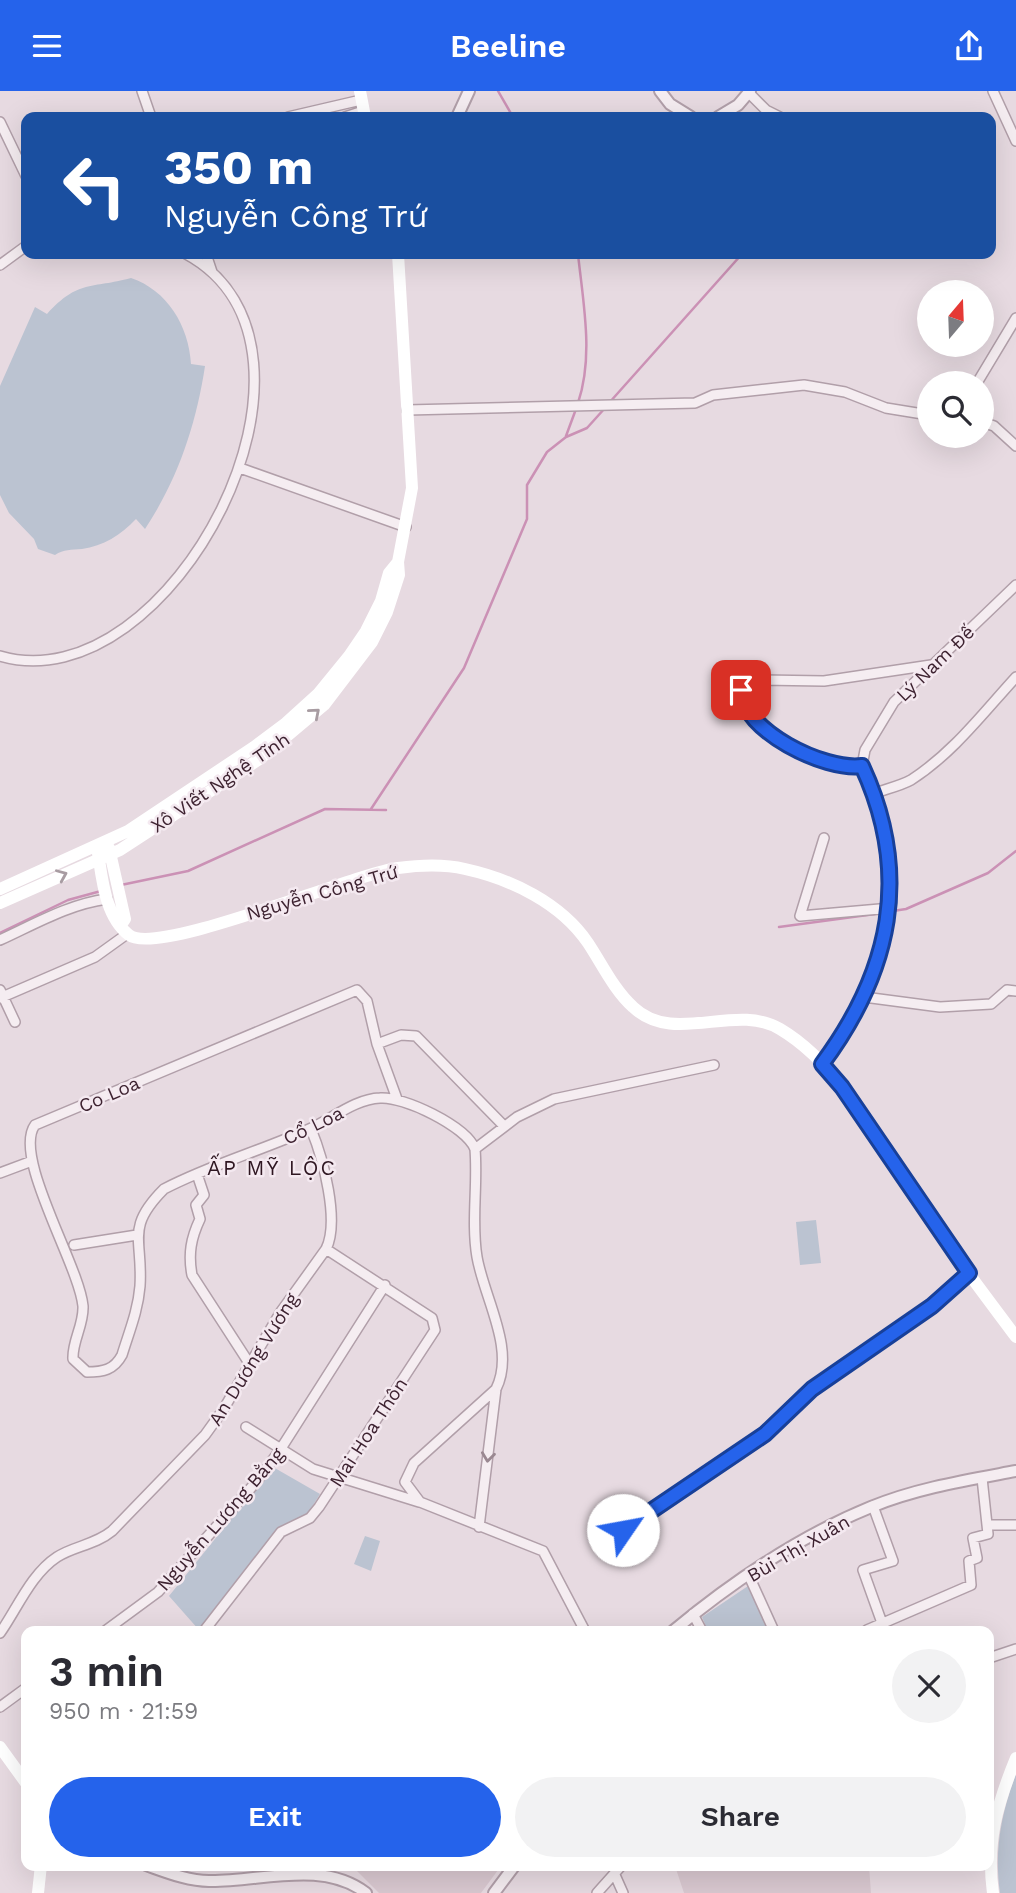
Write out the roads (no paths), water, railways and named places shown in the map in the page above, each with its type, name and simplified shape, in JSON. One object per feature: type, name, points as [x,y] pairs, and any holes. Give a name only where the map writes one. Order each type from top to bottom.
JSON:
[{"type":"main road","name":"Xô Viết Nghệ Tĩnh","points":[[0,903],[103,851],[261,758],[324,705],[372,642],[387,612],[399,575],[398,562],[406,527],[413,464],[407,410],[398,259]]},
{"type":"main road","name":"Xô Viết Nghệ Tĩnh","points":[[0,889],[103,851]]},
{"type":"main road","points":[[103,851],[113,898],[114,921],[124,930]]},
{"type":"main road","name":"Nguyễn Công Trứ","points":[[124,930],[143,940],[168,937],[397,868],[462,868],[514,885],[549,905],[573,924],[616,987],[645,1016],[672,1024],[760,1021],[788,1033],[822,1064],[842,1087],[1016,1337]]},
{"type":"main road","points":[[0,1747],[21,1776]]},
{"type":"main road","points":[[994,1817],[1016,1758]]},
{"type":"main road","points":[[38,1893],[40,1871]]},
{"type":"main road","points":[[991,1871],[993,1893]]},
{"type":"street","points":[[142,91],[149,112]]},
{"type":"street","points":[[459,112],[469,91]]},
{"type":"street","points":[[660,91],[670,104],[683,112]]},
{"type":"street","points":[[993,91],[1016,141]]},
{"type":"street","points":[[726,112],[738,105],[750,92],[770,112]]},
{"type":"street","points":[[319,112],[362,105]]},
{"type":"street","points":[[0,122],[21,166]]},
{"type":"street","points":[[3,259],[21,249]]},
{"type":"street","points":[[0,656],[40,663],[72,655],[103,642],[135,620],[184,569],[212,529],[240,468],[252,427],[254,377],[248,333],[230,292],[212,272],[194,259]]},
{"type":"street","points":[[208,259],[212,272]]},
{"type":"street","points":[[983,371],[1016,318]]},
{"type":"street","points":[[407,410],[695,403],[713,395],[804,385],[845,392],[886,408],[917,413]]},
{"type":"street","points":[[994,426],[1016,446]]},
{"type":"street","points":[[240,468],[406,527]]},
{"type":"street","name":"Lý Nam Đế","points":[[862,766],[865,750],[894,702],[1016,585]]},
{"type":"street","points":[[822,1064],[843,1036],[864,997],[891,908],[890,862],[875,793],[862,766],[820,761],[781,741],[755,722],[741,698],[743,686],[762,680],[836,680],[931,665]]},
{"type":"street","points":[[875,793],[909,781],[940,757],[974,726],[1016,677]]},
{"type":"street","points":[[824,838],[800,916],[891,908]]},
{"type":"street","points":[[0,940],[59,912],[88,902],[113,898]]},
{"type":"street","points":[[15,1022],[1,995],[95,957],[124,930]]},
{"type":"street","name":"Co Loa","points":[[137,1235],[140,1285],[132,1327],[117,1364],[110,1369],[87,1373],[73,1359],[73,1348],[82,1323],[80,1296],[32,1161],[29,1136],[39,1122],[268,1029],[357,989],[364,994],[377,1044],[397,1099]]},
{"type":"street","points":[[864,997],[940,1007],[990,1004],[1007,990],[1016,991]]},
{"type":"street","points":[[377,1044],[401,1035],[416,1036],[505,1126]]},
{"type":"street","points":[[475,1149],[533,1108],[558,1098],[714,1065]]},
{"type":"street","name":"Cổ Loa","points":[[137,1235],[149,1204],[164,1189],[311,1129],[362,1102],[379,1097],[397,1099]]},
{"type":"street","points":[[397,1099],[459,1129],[472,1141],[475,1149],[477,1257],[501,1349],[502,1373],[496,1389],[479,1527]]},
{"type":"street","name":"An Dương Vương","points":[[0,1633],[26,1593],[54,1559],[104,1538],[165,1479],[223,1410],[249,1363],[326,1249],[331,1238],[331,1220],[319,1150],[311,1129]]},
{"type":"street","points":[[0,1173],[32,1161]]},
{"type":"street","points":[[197,1174],[204,1195],[196,1205],[200,1219],[192,1237],[189,1260],[192,1275],[249,1363]]},
{"type":"street","points":[[74,1245],[137,1235]]},
{"type":"street","name":"Mai Hoa Thôn","points":[[208,1626],[281,1532],[310,1518],[435,1330],[432,1318],[326,1249]]},
{"type":"street","points":[[601,1544],[765,1434],[812,1389],[932,1306],[969,1273]]},
{"type":"street","name":"Nguyễn Lương Bằng","points":[[112,1626],[158,1592],[182,1568],[280,1450],[385,1285]]},
{"type":"street","points":[[420,1502],[405,1482],[411,1467],[496,1389]]},
{"type":"street","points":[[246,1427],[280,1450],[337,1479],[420,1502],[543,1551],[582,1626]]},
{"type":"street","name":"Bùi Thị Xuân","points":[[679,1626],[749,1576],[824,1528],[873,1506],[1016,1471]]},
{"type":"street","points":[[876,1626],[971,1585],[969,1561],[977,1558],[973,1538],[988,1534],[982,1478]]},
{"type":"street","points":[[873,1506],[893,1561],[863,1570],[882,1623]]},
{"type":"street","points":[[988,1525],[1016,1525]]},
{"type":"street","points":[[749,1576],[772,1626]]},
{"type":"street","points":[[693,1614],[699,1626]]},
{"type":"street","points":[[994,1656],[1016,1649]]},
{"type":"street","points":[[0,1707],[21,1692]]},
{"type":"street","points":[[170,1871],[210,1881],[322,1875],[345,1881],[366,1893]]},
{"type":"street","points":[[494,1893],[510,1871]]},
{"type":"street","points":[[597,1893],[618,1871]]},
{"type":"street","points":[[615,1875],[623,1893]]},
{"type":"waterway","points":[[498,91],[510,112]]},
{"type":"waterway","points":[[578,403],[583,385],[586,348],[579,259]]},
{"type":"waterway","points":[[609,403],[738,259]]},
{"type":"waterway","points":[[371,809],[464,668],[527,519],[527,485],[547,452],[566,437],[587,428],[605,408]]},
{"type":"waterway","points":[[566,436],[576,409]]},
{"type":"waterway","points":[[121,885],[188,871],[325,809],[386,810]]},
{"type":"waterway","points":[[893,911],[906,909],[988,873],[1016,851]]},
{"type":"waterway","points":[[0,933],[68,900],[101,891]]},
{"type":"waterway","points":[[779,927],[875,914]]},
{"type":"district","name":"ẤP MỸ LỘC","points":[[272,1168]]}]
